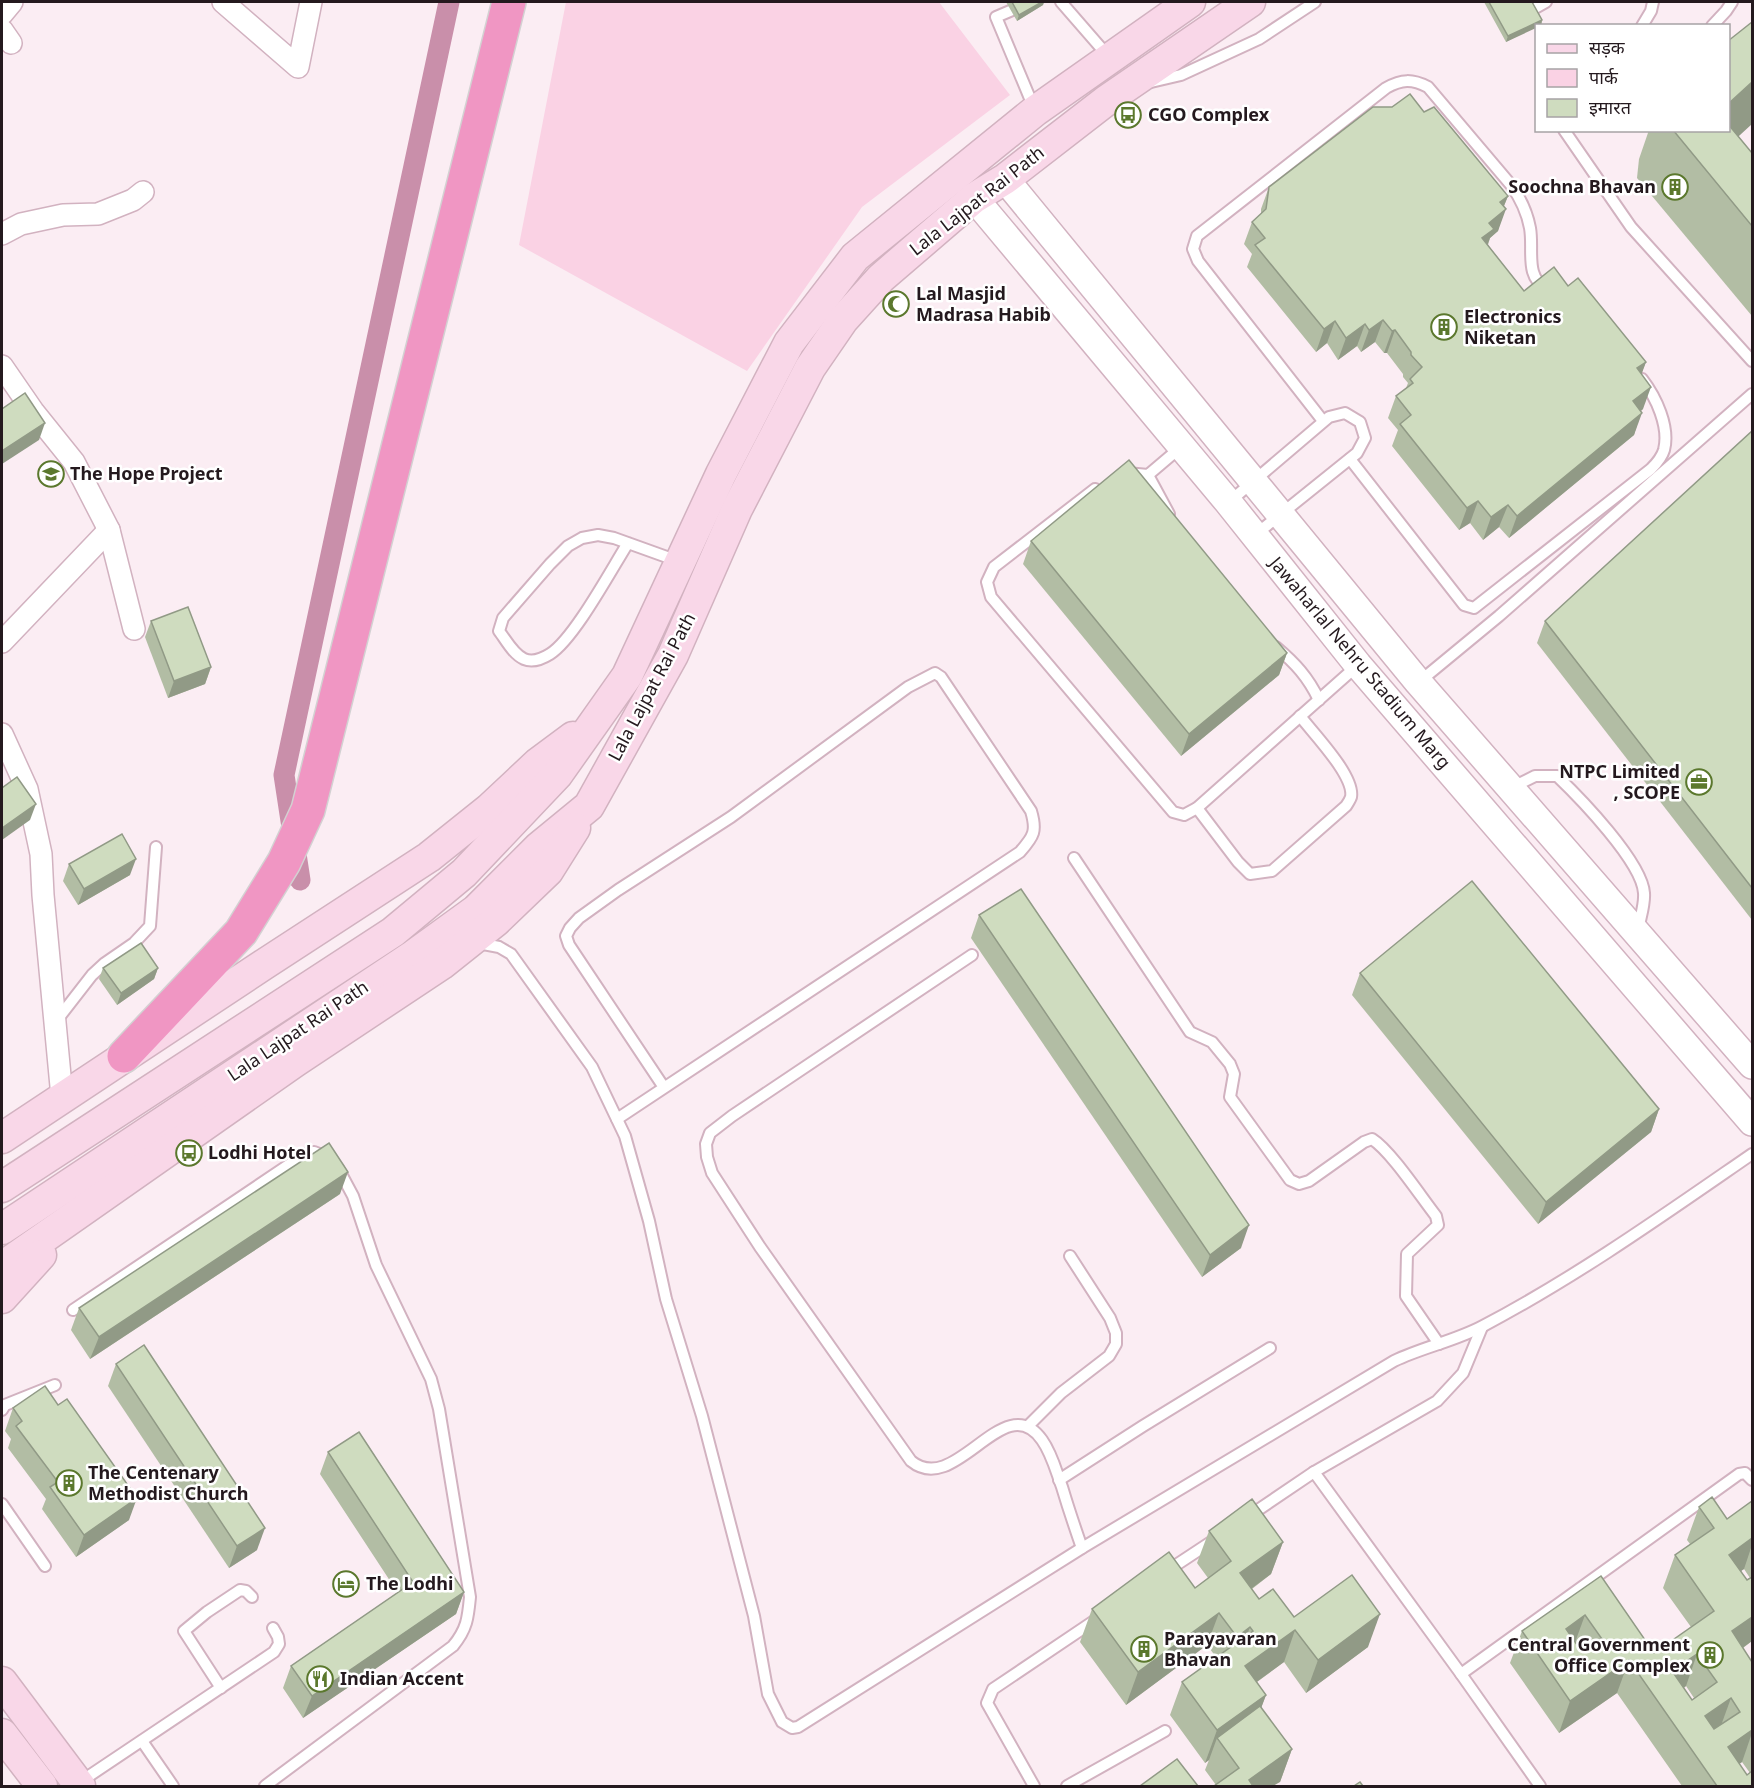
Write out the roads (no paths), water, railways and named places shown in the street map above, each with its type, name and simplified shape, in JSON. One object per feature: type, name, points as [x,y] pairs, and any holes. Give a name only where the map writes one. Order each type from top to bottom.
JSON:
[{"type":"highway","points":[[124,1056],[240,932],[284,862],[308,810],[509,2]]},
{"type":"main road","name":"Lala Lajpat Rai Path","points":[[2,1187],[393,932],[464,873],[557,775],[627,676],[721,474],[789,343],[855,256],[1035,111],[1190,2]]},
{"type":"main road","name":"Lala Lajpat Rai Path","points":[[2,1229],[414,955],[476,910],[539,847],[589,806],[673,655],[737,509],[810,369],[843,320],[881,278],[974,198],[1005,179],[1125,88],[1250,2]]},
{"type":"main road","points":[[2,1138],[263,964],[429,857],[489,809],[538,763],[594,721]]},
{"type":"main road","points":[[2,1267],[110,1189],[442,964],[496,921],[548,871],[589,806]]},
{"type":"main road","points":[[2,1298],[25,1270],[110,1189]]},
{"type":"main road","points":[[2,1682],[79,1785]]},
{"type":"main road","points":[[2,1734],[40,1786]]},
{"type":"main road","points":[[2,1751],[40,1786]]},
{"type":"street","points":[[2,14],[12,2]]},
{"type":"street","points":[[223,2],[298,67],[311,2]]},
{"type":"street","name":"Jawaharlal Nehru Stadium Marg","points":[[1005,179],[1418,682],[1752,1065]]},
{"type":"street","points":[[2,234],[21,224],[63,215],[98,214],[133,200],[143,192]]},
{"type":"street","name":"Jawaharlal Nehru Stadium Marg","points":[[974,198],[1256,535],[1358,665],[1748,1108]]},
{"type":"street","points":[[2,366],[33,411],[74,462],[109,530],[134,629]]},
{"type":"street","points":[[2,642],[109,530]]},
{"type":"street","points":[[2,734],[27,789],[41,854],[42,895],[62,1097]]},
{"type":"lane","points":[[1031,2],[996,17],[1035,111]]},
{"type":"lane","points":[[1061,2],[1110,58]]},
{"type":"lane","points":[[1125,88],[1181,75],[1259,39],[1315,2]]},
{"type":"lane","points":[[1515,19],[1546,2]]},
{"type":"lane","points":[[1643,24],[1651,11],[1653,2]]},
{"type":"lane","points":[[1714,24],[1732,2]]},
{"type":"lane","points":[[1323,421],[1198,261],[1193,249],[1197,236],[1397,81],[1410,80],[1428,87],[1511,185],[1523,202],[1530,229],[1534,278],[1546,289],[1557,292]]},
{"type":"lane","points":[[1567,132],[1631,227],[1752,361]]},
{"type":"lane","points":[[1350,459],[1464,605],[1474,608],[1642,477],[1659,460],[1664,450],[1665,437],[1662,421],[1652,394],[1634,369]]},
{"type":"lane","points":[[1418,682],[1499,616],[1752,394]]},
{"type":"lane","points":[[1228,502],[1329,417],[1340,413],[1351,415],[1360,422],[1365,433],[1364,444],[1350,459],[1256,535]]},
{"type":"lane","points":[[1120,474],[1129,472],[1148,475],[1181,447]]},
{"type":"lane","points":[[1148,475],[1173,520]]},
{"type":"lane","points":[[1104,483],[994,567],[987,582],[991,597],[1173,812],[1184,815],[1197,808],[1358,665]]},
{"type":"lane","points":[[628,543],[574,628],[552,653],[537,661],[523,659],[510,646],[499,631],[503,618],[550,564],[568,546],[582,538],[598,535],[628,543],[681,562]]},
{"type":"lane","points":[[1266,638],[1296,664],[1309,680],[1319,700]]},
{"type":"lane","points":[[617,1119],[663,1086],[1020,852],[1033,837],[1034,823],[1030,811],[941,677],[935,673],[908,687],[731,817],[618,890],[579,918],[570,928],[566,936],[569,945],[663,1086]]},
{"type":"lane","points":[[1197,808],[1238,862],[1250,874],[1258,874],[1272,871],[1346,806],[1351,797],[1350,786],[1344,773],[1300,716]]},
{"type":"lane","points":[[1511,788],[1536,776],[1557,776],[1586,804],[1632,863],[1644,892],[1638,933]]},
{"type":"lane","points":[[55,1023],[92,975],[134,943],[150,926],[156,847]]},
{"type":"lane","points":[[1074,858],[1190,1032],[1212,1042],[1230,1064],[1234,1074],[1230,1097],[1290,1180],[1299,1184],[1309,1181],[1372,1139],[1403,1173],[1436,1216],[1438,1225],[1407,1254],[1407,1296],[1439,1344]]},
{"type":"lane","points":[[471,941],[499,947],[511,954],[592,1067],[625,1136],[649,1221],[666,1299],[705,1427],[754,1616],[768,1695],[782,1722],[792,1728],[798,1727],[1082,1548],[1394,1361],[1482,1327],[1602,1257],[1752,1154]]},
{"type":"lane","points":[[972,955],[732,1116],[710,1133],[706,1144],[707,1157],[712,1173],[760,1247],[911,1461],[920,1469],[932,1471],[945,1466],[1005,1428],[1017,1424],[1028,1426],[1042,1439],[1052,1457],[1082,1548]]},
{"type":"lane","points":[[73,1310],[305,1154],[314,1152],[328,1158],[338,1169],[353,1196],[376,1265],[431,1379],[439,1409],[470,1597],[468,1621],[463,1635],[453,1646],[265,1786]]},
{"type":"lane","points":[[1028,1426],[1061,1393],[1109,1356],[1116,1344],[1116,1332],[1110,1318],[1070,1256]]},
{"type":"lane","points":[[1236,1525],[1314,1472],[1437,1401],[1463,1373],[1482,1327]]},
{"type":"lane","points":[[1059,1480],[1270,1348]]},
{"type":"lane","points":[[3,1405],[55,1385]]},
{"type":"lane","points":[[1314,1472],[1540,1786]]},
{"type":"lane","points":[[1461,1674],[1739,1474],[1745,1473],[1752,1480]]},
{"type":"lane","points":[[2,1504],[45,1566]]},
{"type":"lane","points":[[1158,1578],[1226,1532]]},
{"type":"lane","points":[[220,1688],[184,1631],[240,1590],[246,1591],[252,1597]]},
{"type":"lane","points":[[1034,1786],[987,1703],[989,1696],[993,1689],[1110,1610]]},
{"type":"lane","points":[[79,1785],[274,1652],[279,1644],[279,1637],[273,1628]]},
{"type":"lane","points":[[1067,1786],[1165,1731]]},
{"type":"lane","points":[[142,1741],[172,1786]]},
{"type":"waterway","points":[[300,880],[284,775],[449,2]]},
{"type":"place","name":"CGO Complex","points":[[1128,115]]},
{"type":"place","name":"Soochna Bhavan","points":[[1675,187]]},
{"type":"place","name":"Lal Masjid Madrasa Habib","points":[[896,304]]},
{"type":"place","name":"Electronics Niketan","points":[[1444,327]]},
{"type":"place","name":"The Hope Project","points":[[51,474]]},
{"type":"place","name":"NTPC Limited , SCOPE","points":[[1699,782]]},
{"type":"place","name":"Lodhi Hotel","points":[[189,1153]]},
{"type":"place","name":"The Centenary Methodist Church","points":[[69,1483]]},
{"type":"place","name":"The Lodhi","points":[[346,1584]]},
{"type":"place","name":"Parayavaran Bhavan","points":[[1144,1649]]},
{"type":"place","name":"Central Government Office Complex","points":[[1710,1655]]},
{"type":"place","name":"Indian Accent","points":[[320,1679]]}]
